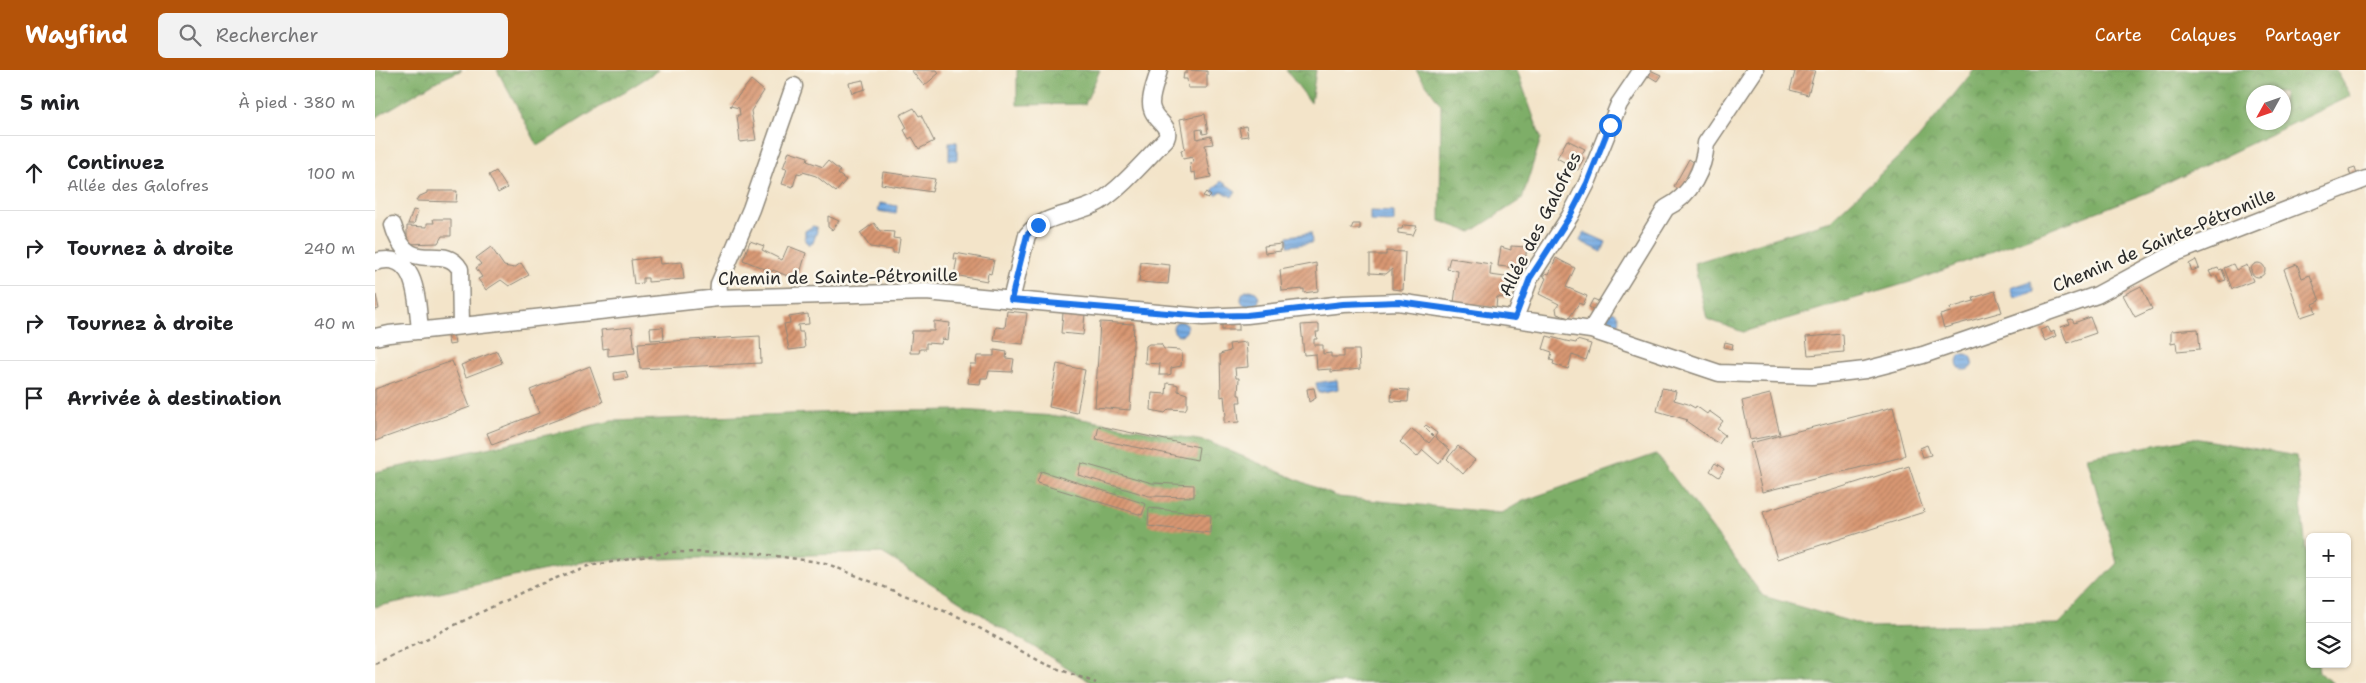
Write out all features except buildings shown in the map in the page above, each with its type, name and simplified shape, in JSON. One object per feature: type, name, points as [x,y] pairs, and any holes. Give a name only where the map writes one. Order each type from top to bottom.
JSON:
[{"type":"street","points":[[1011,300],[1027,235],[1031,229],[1046,221],[1085,209],[1100,202],[1166,140],[1168,135],[1167,129],[1154,115],[1151,106],[1159,70]]},
{"type":"street","name":"Allée des Galofres","points":[[1515,318],[1530,278],[1570,216],[1587,183],[1619,104],[1642,70]]},
{"type":"street","points":[[1591,330],[1667,208],[1679,202],[1690,190],[1705,157],[1707,143],[1755,70]]},
{"type":"street","points":[[718,298],[719,284],[751,209],[794,86]]},
{"type":"street","name":"Chemin de Sainte-Pétronille","points":[[375,338],[420,330],[718,298],[926,292],[1203,316],[1247,315],[1343,304],[1399,302],[1591,330],[1719,372],[1812,376],[1865,370],[1923,355],[2097,295],[2173,254],[2366,179]]},
{"type":"street","points":[[393,225],[397,238],[405,250],[414,255],[447,258],[456,263],[459,269],[461,326]]},
{"type":"street","points":[[375,262],[390,259],[402,264],[412,277],[420,330]]},
{"type":"path","points":[[375,664],[535,586],[589,566],[672,552],[755,553],[825,563],[959,618],[1045,664],[1096,683]]},
{"type":"green space","points":[[375,70],[462,70],[437,81],[375,118]]},
{"type":"green space","points":[[497,70],[659,70],[538,146]]},
{"type":"green space","points":[[1017,70],[1100,70],[1085,104],[1017,105]]},
{"type":"green space","points":[[1286,70],[1316,70],[1311,103]]},
{"type":"green space","points":[[1416,70],[1517,70],[1541,138],[1522,199],[1471,232],[1440,221],[1441,105]]},
{"type":"green space","points":[[1974,70],[2336,70],[2351,96],[2291,125],[2291,85],[2246,85],[2246,130],[2279,130],[2149,192],[1917,280],[1743,332],[1707,319],[1694,263],[1830,221],[1918,139]]},
{"type":"green space","points":[[960,410],[1071,417],[1209,442],[1338,497],[1502,513],[1523,501],[1656,454],[1763,596],[1869,627],[2059,624],[2117,563],[2087,457],[2194,438],[2296,456],[2306,550],[2306,668],[2318,668],[2319,673],[2334,683],[1092,683],[882,553],[587,561],[375,607],[375,472],[612,421],[839,412]]},
{"type":"water","points":[[949,142],[957,142],[957,160],[949,160]]},
{"type":"water","points":[[1221,181],[1236,191],[1232,197],[1222,191],[1216,195],[1212,191]]},
{"type":"water","points":[[880,203],[897,206],[896,214],[878,211]]},
{"type":"water","points":[[1370,211],[1394,212],[1394,222],[1370,221]]},
{"type":"water","points":[[813,226],[816,227],[817,231],[813,243],[809,245],[805,241],[805,231]]},
{"type":"water","points":[[1584,232],[1606,242],[1602,252],[1580,241]]},
{"type":"water","points":[[1311,233],[1312,243],[1288,246],[1288,236]]},
{"type":"water","points":[[2031,281],[2034,292],[2014,298],[2010,288]]},
{"type":"water","points":[[1250,290],[1256,293],[1259,299],[1256,305],[1250,308],[1244,305],[1241,299],[1244,293]]},
{"type":"water","points":[[1612,311],[1618,316],[1618,324],[1611,328],[1606,327],[1602,322]]},
{"type":"water","points":[[1177,321],[1183,321],[1187,328],[1183,335],[1177,335],[1173,331],[1173,325]]},
{"type":"water","points":[[1965,354],[1971,356],[1973,362],[1971,368],[1965,370],[1959,368],[1957,362],[1959,356]]},
{"type":"water","points":[[1337,380],[1338,389],[1318,393],[1316,383]]},
{"type":"route","points":[[1038,225],[1031,229],[1027,235],[1011,300],[1203,316],[1247,315],[1304,307],[1399,302],[1515,318],[1530,278],[1570,216],[1587,183],[1610,125]]}]
